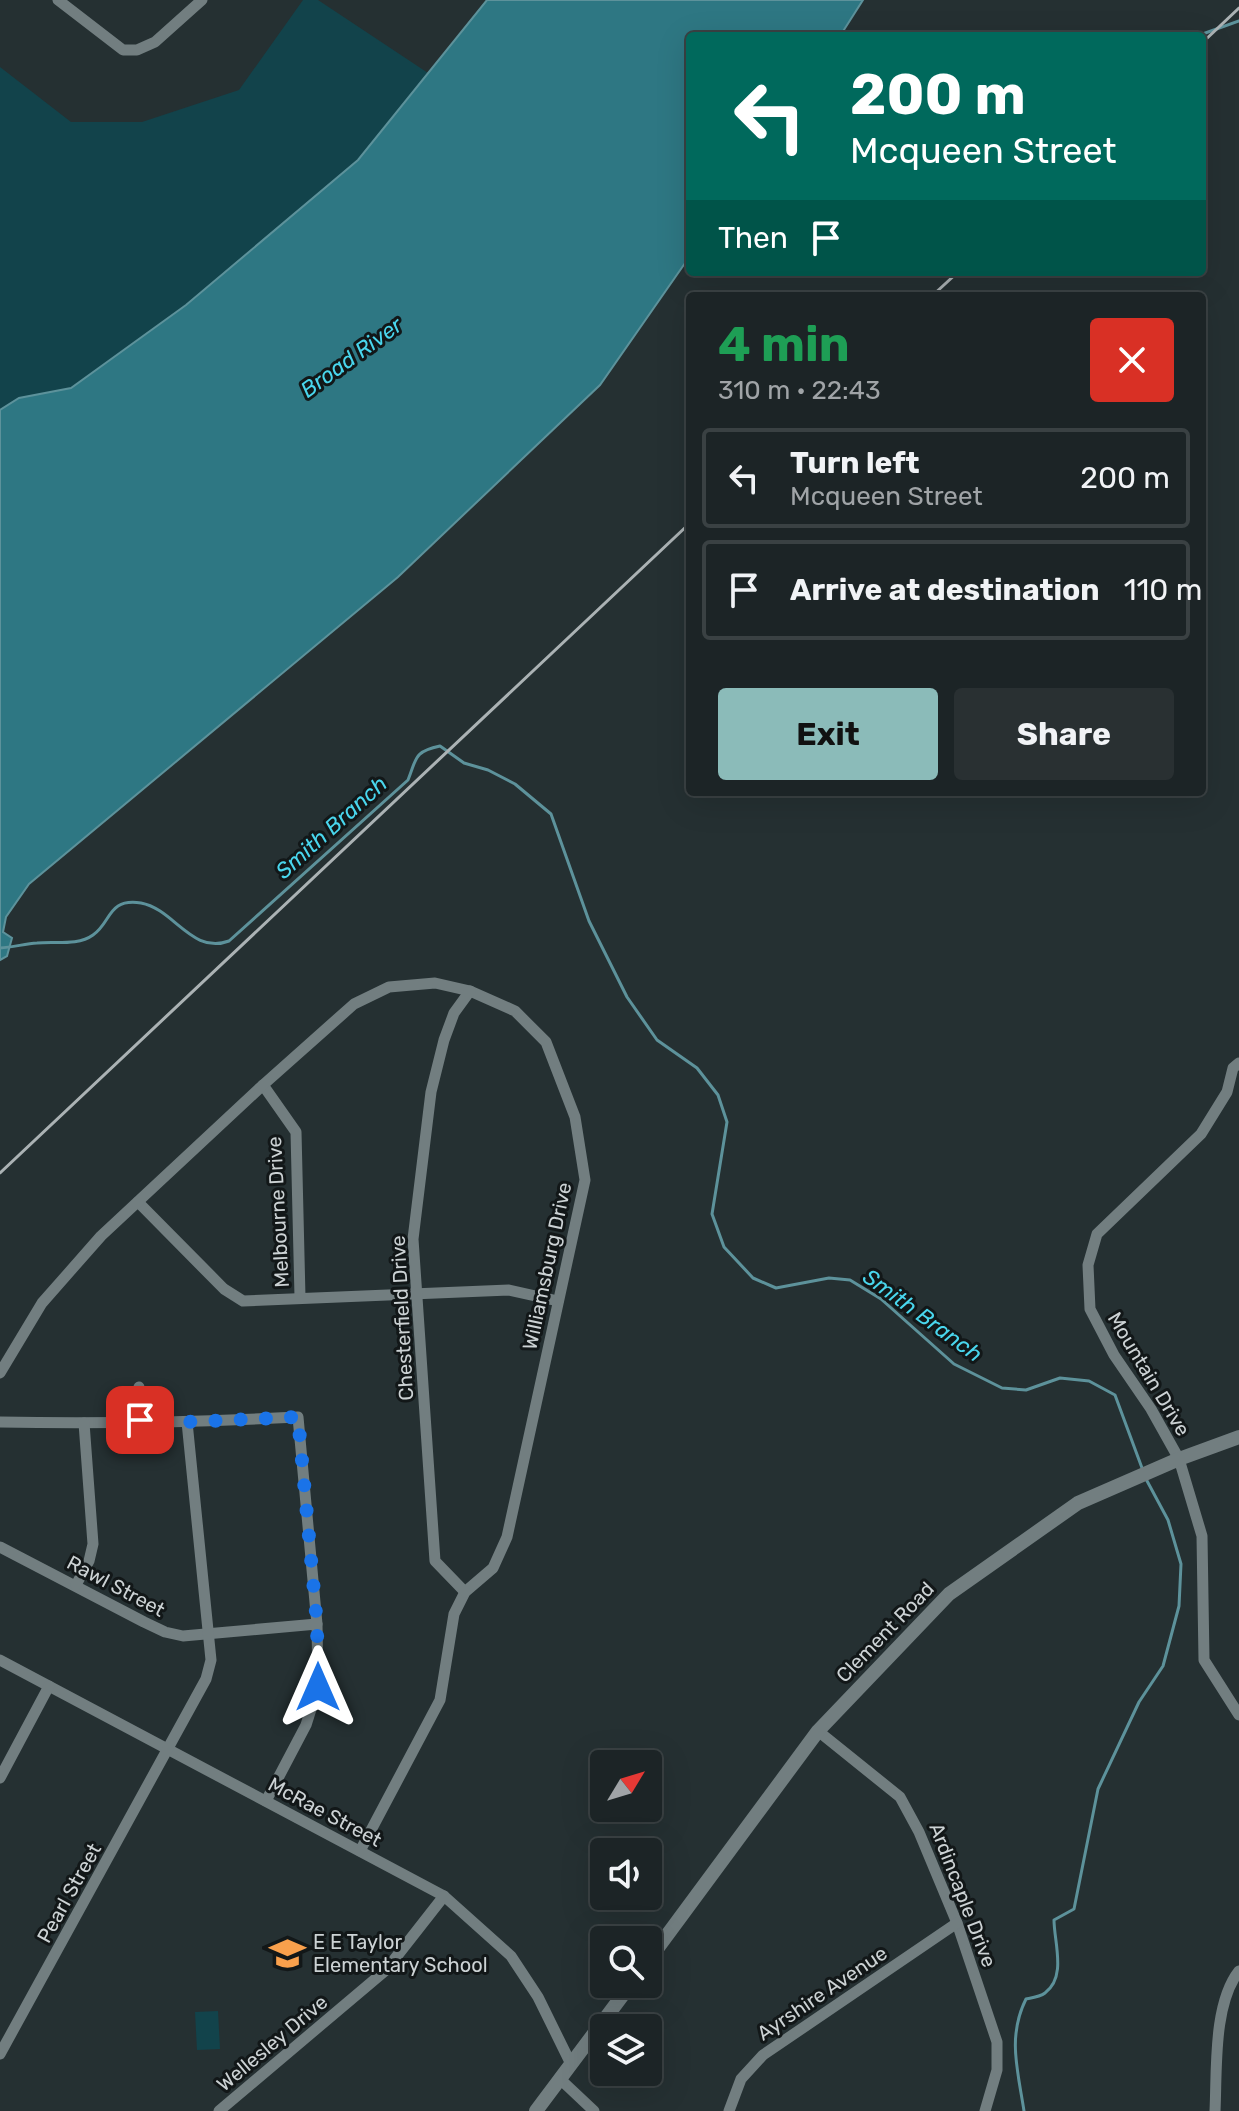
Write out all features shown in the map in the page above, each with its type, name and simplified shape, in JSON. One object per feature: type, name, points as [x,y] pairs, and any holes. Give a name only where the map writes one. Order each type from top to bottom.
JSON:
[{"type":"street","points":[[58,0],[123,50],[137,50],[155,42],[202,0]]},
{"type":"street","name":"Williamsburg Drive","points":[[0,1373],[42,1303],[101,1236],[354,1004],[389,987],[435,983],[470,991],[515,1011],[546,1042],[575,1117],[585,1180],[507,1537],[493,1568],[465,1592],[454,1614],[440,1700],[360,1851]]},
{"type":"street","name":"Chesterfield Drive","points":[[465,1592],[435,1561],[413,1239],[431,1092],[454,1013],[470,991]]},
{"type":"street","name":"Mountain Drive","points":[[1239,1063],[1233,1068],[1227,1092],[1201,1134],[1097,1234],[1088,1265],[1090,1309],[1114,1355],[1151,1409],[1179,1459],[1202,1536],[1204,1660],[1239,1715]]},
{"type":"street","name":"Melbourne Drive","points":[[263,1085],[296,1132],[300,1297]]},
{"type":"street","points":[[138,1202],[224,1289],[243,1301],[509,1290],[558,1301]]},
{"type":"street","points":[[139,1387],[140,1420]]},
{"type":"street","points":[[0,1422],[187,1422],[298,1417],[320,1666],[314,1705],[266,1801]]},
{"type":"street","name":"Pearl Street","points":[[0,2054],[206,1679],[211,1660],[187,1422]]},
{"type":"street","points":[[76,1585],[89,1561],[93,1544],[84,1423]]},
{"type":"street","name":"Clement Road","points":[[662,1942],[818,1731],[949,1594],[1078,1503],[1154,1469],[1239,1437]]},
{"type":"street","name":"Rawl Street","points":[[0,1547],[165,1632],[183,1636],[317,1624]]},
{"type":"street","name":"McRae Street","points":[[0,1660],[444,1896],[511,1956],[538,1997],[571,2064]]},
{"type":"street","points":[[0,1778],[49,1686]]},
{"type":"street","name":"Ardincaple Drive","points":[[818,1731],[900,1797],[916,1823],[957,1923],[997,2042],[997,2070],[985,2111]]},
{"type":"street","name":"Wellesley Drive","points":[[219,2111],[386,1970],[444,1896]]},
{"type":"street","name":"Ayrshire Avenue","points":[[729,2111],[741,2079],[763,2055],[957,1923]]},
{"type":"street","points":[[1215,2111],[1218,2037],[1228,1984],[1239,1971]]},
{"type":"street","points":[[536,2111],[620,1998]]},
{"type":"street","points":[[560,2079],[594,2111]]},
{"type":"shaded area","points":[[303,0],[318,0],[428,73],[358,160],[186,305],[71,388],[19,398],[0,410],[0,67],[71,122],[142,122],[239,90]]},
{"type":"shaded area","points":[[218,2011],[220,2049],[197,2050],[195,2012]]},
{"type":"water","name":"Broad River","points":[[487,0],[863,0],[843,32],[686,32],[686,262],[600,385],[398,577],[29,884],[6,917],[3,932],[12,938],[7,956],[0,960],[0,410],[19,398],[71,388],[186,305],[358,160]]},
{"type":"waterway","points":[[1206,33],[1239,21]]},
{"type":"waterway","name":"Smith Branch","points":[[0,948],[87,938],[99,930],[111,912],[130,902],[153,907],[204,942],[216,944],[229,941],[408,780],[420,754],[440,746],[464,763],[488,770],[515,784],[551,814],[589,921],[627,997],[657,1040],[697,1068],[718,1095],[727,1122],[712,1214],[724,1247],[753,1278],[776,1288],[829,1278],[850,1280],[881,1299],[954,1364],[1002,1388],[1026,1390],[1060,1378],[1089,1381],[1115,1395],[1142,1468]]},
{"type":"waterway","name":"Smith Branch","points":[[1024,2111],[1015,2041],[1020,2013],[1026,1999],[1045,1993],[1056,1978],[1058,1959],[1054,1920],[1074,1909],[1098,1789],[1139,1702],[1163,1666],[1179,1606],[1181,1564],[1168,1520],[1146,1479]]},
{"type":"railway","points":[[1206,39],[1239,8]]},
{"type":"railway","points":[[936,292],[954,276]]},
{"type":"railway","points":[[0,1173],[686,527]]},
{"type":"place","name":"E E Taylor Elementary School","points":[[287,1954]]},
{"type":"route","points":[[140,1420],[187,1422],[298,1417],[317,1624],[318,1687]]}]
